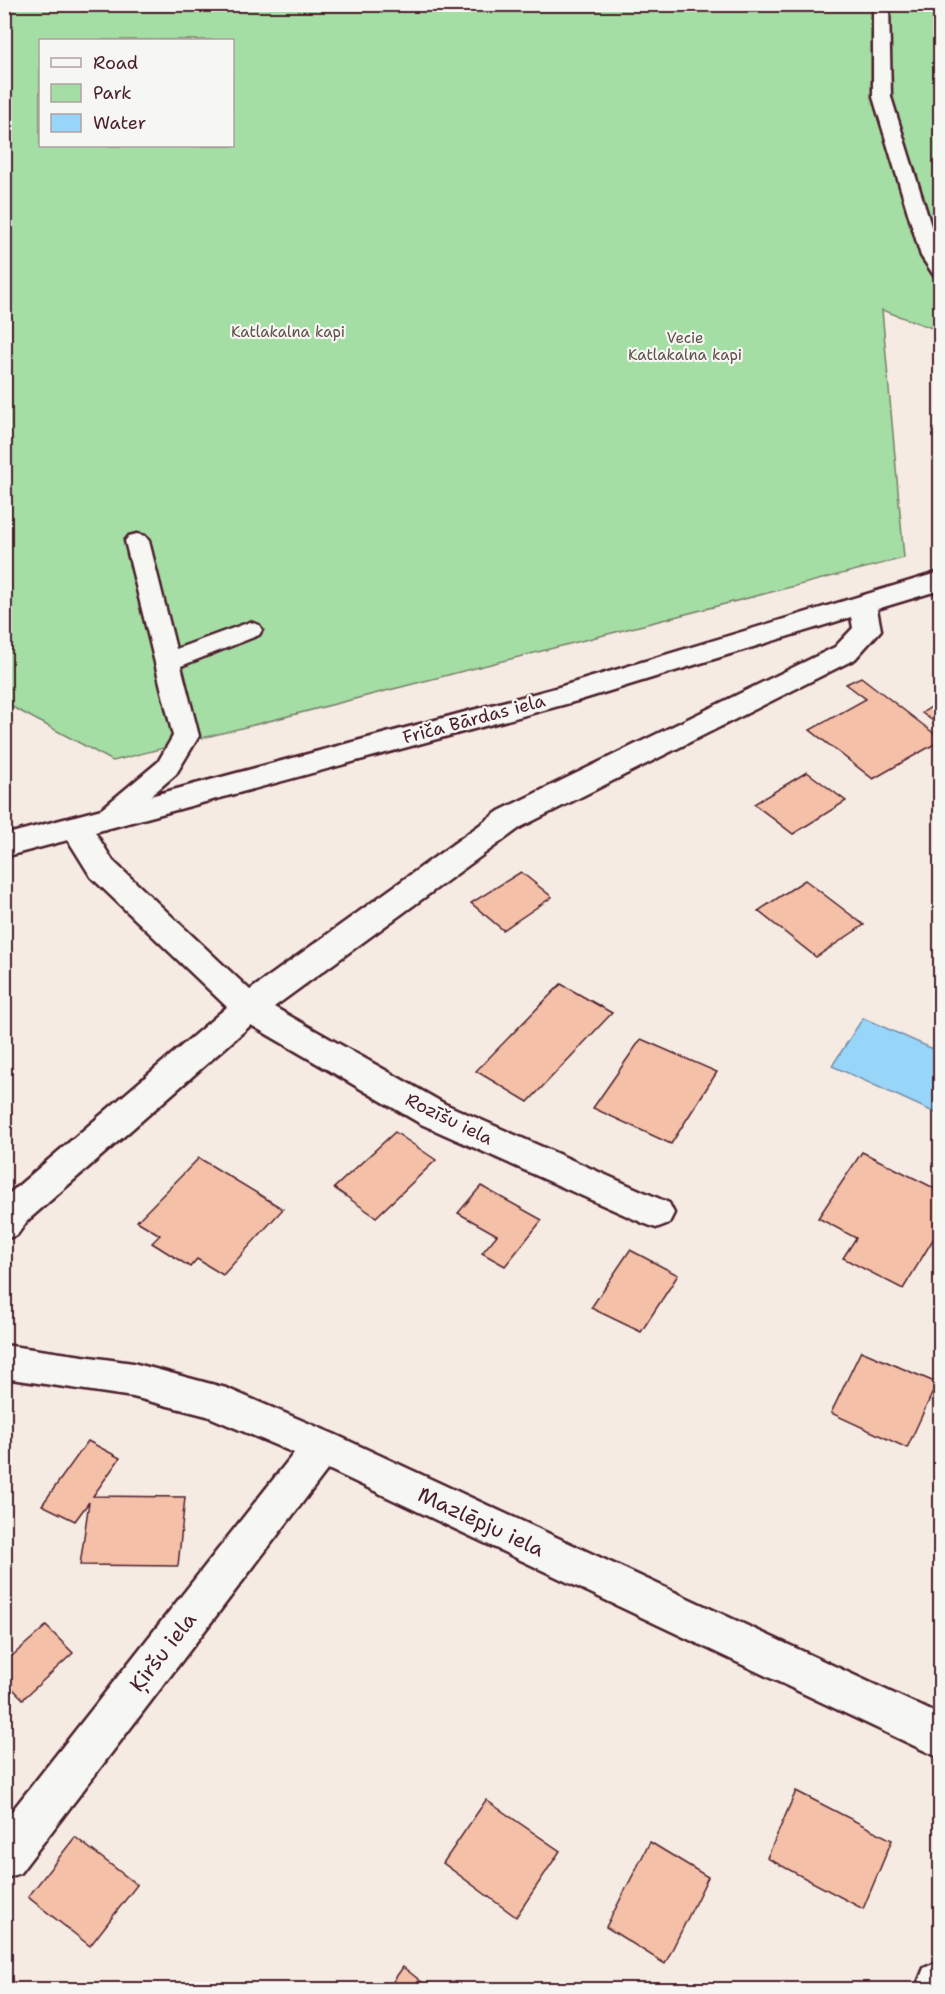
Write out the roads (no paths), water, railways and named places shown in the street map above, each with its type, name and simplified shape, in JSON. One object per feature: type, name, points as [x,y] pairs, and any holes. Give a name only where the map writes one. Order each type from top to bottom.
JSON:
[{"type":"street","name":"Friča Bārdas iela","points":[[4,846],[567,694],[940,581]]},
{"type":"street","points":[[4,1224],[14,1211],[249,1008],[510,819],[845,653],[867,630],[862,605]]},
{"type":"street","name":"Rozīšu iela","points":[[76,828],[102,869],[249,1008],[433,1114],[656,1213]]},
{"type":"street","name":"Mazlēpju iela","points":[[4,1361],[133,1380],[212,1400],[322,1447],[940,1737]]},
{"type":"street","name":"Ķiršu iela","points":[[4,1857],[322,1447]]},
{"type":"street","points":[[938,1989],[940,1984]]},
{"type":"lane","points":[[881,4],[882,97],[931,256],[940,270]]},
{"type":"lane","points":[[107,819],[167,768],[186,736],[137,541]]},
{"type":"lane","points":[[167,662],[250,630]]},
{"type":"water","points":[[863,1018],[940,1052],[940,1115],[832,1066]]},
{"type":"park label","name":"Katlakalna kapi","points":[[288,332]]},
{"type":"park label","name":"Vecie Katlakalna kapi","points":[[685,346]]}]
